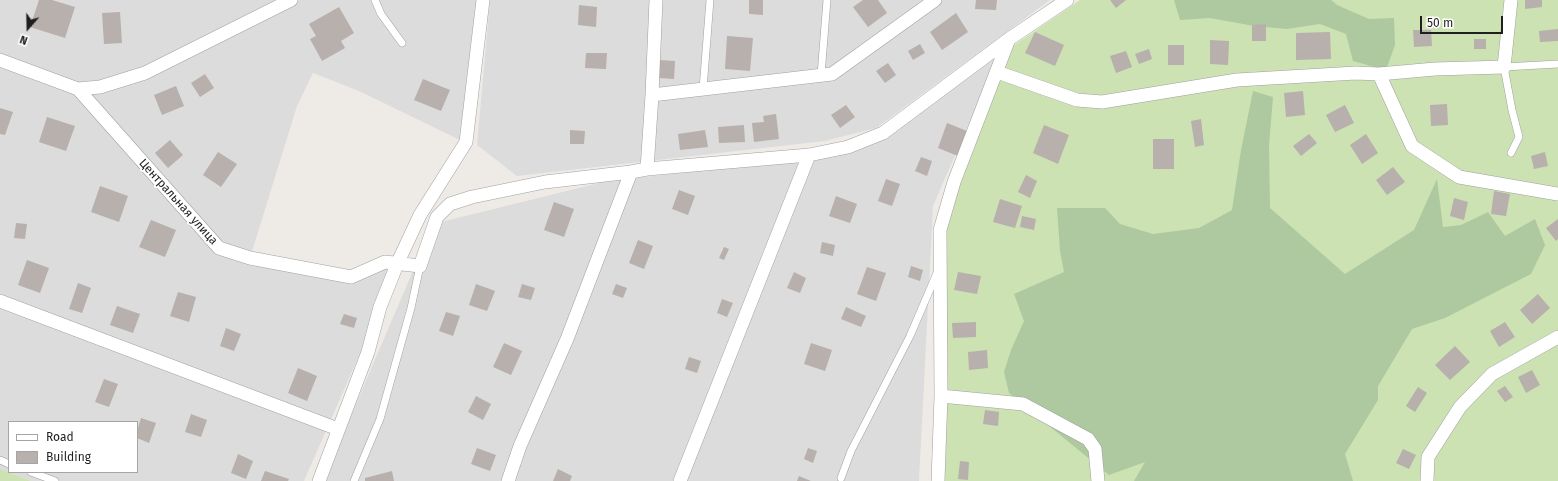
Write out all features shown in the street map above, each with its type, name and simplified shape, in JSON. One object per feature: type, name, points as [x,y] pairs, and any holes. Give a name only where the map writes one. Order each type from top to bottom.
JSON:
[{"type":"street","name":"Центральная улица","points":[[0,60],[78,89],[100,87],[145,73],[291,0]]},
{"type":"street","points":[[319,481],[368,352],[380,307],[398,262],[420,215],[466,142],[483,0]]},
{"type":"street","points":[[646,169],[652,95],[656,0]]},
{"type":"street","points":[[652,95],[832,74],[935,0]]},
{"type":"street","points":[[420,266],[437,217],[450,204],[472,197],[545,182],[646,169],[809,155],[848,147],[883,133],[1009,39],[1067,0]]},
{"type":"street","points":[[997,72],[1077,100],[1102,102],[1237,80],[1356,72],[1379,74],[1436,69],[1504,67],[1511,0]]},
{"type":"street","points":[[938,481],[941,396],[939,269],[940,230],[946,207],[1009,39]]},
{"type":"street","points":[[1379,74],[1412,146],[1459,177],[1558,194]]},
{"type":"street","name":"Центральная улица","points":[[78,89],[219,248],[250,258],[351,277],[385,262],[398,262],[420,266]]},
{"type":"street","points":[[680,481],[809,155]]},
{"type":"street","points":[[508,481],[520,446],[567,339],[630,172]]},
{"type":"street","points":[[0,301],[338,429]]},
{"type":"street","points":[[1427,481],[1428,458],[1460,407],[1492,374],[1558,337]]},
{"type":"street","points":[[941,396],[1023,404],[1088,439],[1095,449],[1098,481]]},
{"type":"lane","points":[[375,0],[381,14],[402,43]]},
{"type":"lane","points":[[703,89],[710,0]]},
{"type":"lane","points":[[821,75],[827,0]]},
{"type":"lane","points":[[1511,153],[1519,137],[1504,67],[1558,64]]},
{"type":"lane","points":[[354,481],[380,419],[409,316],[420,266]]},
{"type":"lane","points":[[841,478],[851,451],[910,336],[939,269]]},
{"type":"lane","points":[[34,473],[56,481]]},
{"type":"shaded area","points":[[0,0],[480,0],[479,32],[467,75],[462,141],[359,91],[313,73],[297,106],[250,258],[349,272],[395,256],[364,344],[304,481],[31,481],[10,473],[138,473],[138,421],[8,421],[8,472],[0,469]]},
{"type":"shaded area","points":[[490,0],[1050,0],[876,128],[825,141],[517,176],[477,145]]},
{"type":"shaded area","points":[[999,54],[933,206],[919,481],[323,481],[433,224],[607,181],[808,159],[881,140]]},
{"type":"green space","points":[[1080,0],[1558,0],[1558,481],[932,481],[940,234],[1010,48]]},
{"type":"green space","points":[[1174,0],[1331,0],[1337,5],[1369,19],[1394,18],[1395,45],[1386,70],[1353,61],[1346,34],[1320,24],[1287,29],[1254,26],[1210,18],[1180,20]]},
{"type":"green space","points":[[1253,91],[1273,97],[1269,145],[1270,208],[1345,274],[1414,230],[1437,179],[1443,227],[1461,225],[1488,212],[1505,236],[1535,219],[1545,245],[1531,274],[1445,318],[1412,329],[1378,386],[1378,400],[1345,454],[1353,481],[1134,481],[1145,462],[1109,475],[1009,393],[1004,372],[1011,350],[1024,321],[1014,294],[1064,272],[1060,251],[1057,208],[1105,208],[1120,224],[1153,234],[1199,228],[1232,210],[1241,150]]},
{"type":"green space","points":[[0,469],[31,481],[0,481]]},
{"type":"building","points":[[39,0],[52,0],[75,7],[65,38],[30,27]]},
{"type":"building","points":[[749,0],[763,0],[763,15],[749,14]]},
{"type":"building","points":[[863,0],[878,0],[887,13],[868,27],[853,7]]},
{"type":"building","points":[[976,0],[997,0],[996,10],[975,9]]},
{"type":"building","points":[[1110,0],[1126,0],[1116,8]]},
{"type":"building","points":[[1525,0],[1542,0],[1542,7],[1525,9]]},
{"type":"building","points":[[579,5],[597,7],[596,27],[578,25]]},
{"type":"building","points":[[339,7],[354,33],[341,41],[345,48],[322,61],[310,39],[316,36],[309,24]]},
{"type":"building","points":[[120,12],[122,43],[104,44],[102,13]]},
{"type":"building","points":[[956,13],[968,32],[942,50],[930,32]]},
{"type":"building","points":[[1266,24],[1266,41],[1252,41],[1252,25]]},
{"type":"building","points":[[1558,29],[1558,41],[1540,42],[1539,31]]},
{"type":"building","points":[[1413,30],[1431,30],[1432,46],[1414,47]]},
{"type":"building","points":[[1035,32],[1064,45],[1055,66],[1025,53]]},
{"type":"building","points":[[1330,32],[1331,59],[1296,60],[1296,33]]},
{"type":"building","points":[[727,36],[753,38],[750,71],[725,69]]},
{"type":"building","points":[[1474,39],[1486,39],[1486,49],[1474,49]]},
{"type":"building","points":[[1210,40],[1229,41],[1228,65],[1210,64]]},
{"type":"building","points":[[920,44],[925,53],[913,60],[908,51]]},
{"type":"building","points":[[1168,45],[1184,45],[1184,65],[1168,65]]},
{"type":"building","points":[[1149,49],[1152,59],[1139,64],[1135,54]]},
{"type":"building","points":[[1126,51],[1132,67],[1116,73],[1110,56]]},
{"type":"building","points":[[586,53],[607,53],[606,69],[585,68]]},
{"type":"building","points":[[659,60],[675,61],[674,79],[659,78]]},
{"type":"building","points":[[888,63],[896,75],[885,83],[876,71]]},
{"type":"building","points":[[205,74],[214,88],[200,97],[191,83]]},
{"type":"building","points":[[423,79],[450,90],[441,111],[414,100]]},
{"type":"building","points":[[176,86],[184,106],[162,115],[154,95]]},
{"type":"building","points":[[1303,91],[1305,115],[1286,117],[1284,93]]},
{"type":"building","points":[[1447,104],[1448,125],[1431,126],[1430,105]]},
{"type":"building","points":[[846,105],[855,117],[840,128],[831,115]]},
{"type":"building","points":[[1345,105],[1354,123],[1335,132],[1326,115]]},
{"type":"building","points":[[0,108],[13,112],[5,135],[0,134]]},
{"type":"building","points":[[776,114],[779,139],[754,142],[752,123],[764,122],[763,116]]},
{"type":"building","points":[[47,117],[75,126],[66,151],[39,142]]},
{"type":"building","points":[[1201,119],[1204,145],[1195,147],[1191,121]]},
{"type":"building","points":[[947,123],[967,131],[958,156],[938,148]]},
{"type":"building","points":[[744,125],[745,142],[719,143],[718,127]]},
{"type":"building","points":[[1044,125],[1069,135],[1058,164],[1033,153]]},
{"type":"building","points":[[570,130],[585,131],[584,144],[570,144]]},
{"type":"building","points":[[705,130],[708,147],[680,150],[678,134]]},
{"type":"building","points":[[1309,134],[1317,143],[1301,156],[1293,146]]},
{"type":"building","points":[[1366,134],[1378,153],[1362,164],[1350,145]]},
{"type":"building","points":[[1153,139],[1174,139],[1174,169],[1153,169]]},
{"type":"building","points":[[170,140],[183,155],[168,168],[155,153]]},
{"type":"building","points":[[218,152],[237,164],[221,187],[203,175]]},
{"type":"building","points":[[1545,152],[1548,166],[1534,169],[1531,156]]},
{"type":"building","points":[[921,157],[932,161],[927,176],[915,171]]},
{"type":"building","points":[[1393,167],[1405,182],[1387,195],[1376,180]]},
{"type":"building","points":[[1026,175],[1037,181],[1030,198],[1018,192]]},
{"type":"building","points":[[886,179],[900,184],[892,206],[878,201]]},
{"type":"building","points":[[100,186],[128,196],[119,222],[91,212]]},
{"type":"building","points":[[679,190],[695,196],[688,215],[672,209]]},
{"type":"building","points":[[1494,191],[1510,194],[1506,216],[1491,214]]},
{"type":"building","points":[[836,196],[857,204],[850,223],[829,216]]},
{"type":"building","points":[[1454,198],[1468,202],[1464,220],[1450,216]]},
{"type":"building","points":[[1000,199],[1022,206],[1015,228],[993,222]]},
{"type":"building","points":[[554,202],[574,209],[564,237],[544,230]]},
{"type":"building","points":[[1022,216],[1036,219],[1034,230],[1020,227]]},
{"type":"building","points":[[1558,219],[1558,239],[1556,241],[1546,228]]},
{"type":"building","points":[[151,220],[176,230],[165,257],[139,247]]},
{"type":"building","points":[[16,223],[27,224],[25,239],[14,238]]},
{"type":"building","points":[[638,240],[653,246],[644,269],[629,263]]},
{"type":"building","points":[[822,242],[835,245],[833,256],[820,253]]},
{"type":"building","points":[[724,247],[729,249],[724,260],[719,258]]},
{"type":"building","points":[[27,260],[49,268],[40,293],[18,285]]},
{"type":"building","points":[[911,266],[923,270],[920,281],[908,277]]},
{"type":"building","points":[[867,267],[886,273],[876,301],[857,294]]},
{"type":"building","points":[[794,272],[806,278],[800,293],[787,288]]},
{"type":"building","points":[[958,272],[981,276],[977,294],[954,290]]},
{"type":"building","points":[[78,283],[91,288],[82,313],[69,309]]},
{"type":"building","points":[[476,284],[495,291],[487,311],[469,305]]},
{"type":"building","points":[[522,284],[535,288],[531,300],[518,297]]},
{"type":"building","points":[[616,284],[627,288],[623,298],[612,294]]},
{"type":"building","points":[[178,292],[196,297],[189,322],[170,316]]},
{"type":"building","points":[[1538,294],[1550,308],[1532,324],[1520,310]]},
{"type":"building","points":[[722,299],[733,303],[727,317],[717,313]]},
{"type":"building","points":[[117,306],[140,314],[133,333],[110,325]]},
{"type":"building","points":[[846,307],[866,316],[861,327],[841,319]]},
{"type":"building","points":[[446,312],[460,316],[453,336],[439,331]]},
{"type":"building","points":[[344,314],[357,318],[354,328],[340,324]]},
{"type":"building","points":[[976,322],[976,337],[953,338],[952,323]]},
{"type":"building","points":[[1505,322],[1515,337],[1499,347],[1490,331]]},
{"type":"building","points":[[226,328],[241,334],[234,351],[220,346]]},
{"type":"building","points":[[504,343],[522,351],[511,375],[493,367]]},
{"type":"building","points":[[811,343],[832,350],[825,371],[804,364]]},
{"type":"building","points":[[1455,346],[1470,362],[1450,380],[1435,365]]},
{"type":"building","points":[[987,350],[988,368],[969,370],[968,352]]},
{"type":"building","points":[[689,357],[701,361],[697,373],[685,369]]},
{"type":"building","points":[[298,368],[317,376],[307,401],[288,393]]},
{"type":"building","points":[[1532,370],[1540,385],[1526,393],[1518,377]]},
{"type":"building","points":[[104,379],[118,384],[109,407],[95,402]]},
{"type":"building","points":[[1505,386],[1513,397],[1505,402],[1497,391]]},
{"type":"building","points":[[1418,387],[1427,393],[1415,412],[1406,406]]},
{"type":"building","points":[[476,396],[491,404],[483,420],[468,412]]},
{"type":"building","points":[[985,410],[999,412],[998,426],[983,424]]},
{"type":"building","points":[[191,414],[207,420],[201,437],[185,432]]},
{"type":"building","points":[[141,418],[156,423],[149,443],[138,438],[138,428]]},
{"type":"building","points":[[477,448],[496,455],[490,471],[471,464]]},
{"type":"building","points":[[808,448],[817,451],[813,463],[804,459]]},
{"type":"building","points":[[1403,449],[1416,455],[1409,469],[1396,463]]},
{"type":"building","points":[[238,454],[253,461],[246,479],[231,473]]},
{"type":"building","points":[[960,461],[969,462],[968,480],[958,479]]},
{"type":"building","points":[[558,469],[572,476],[570,481],[553,481]]},
{"type":"building","points":[[265,471],[289,479],[288,481],[261,481]]},
{"type":"building","points":[[392,471],[394,481],[365,481],[365,478]]},
{"type":"building","points":[[799,476],[811,481],[797,481]]}]
